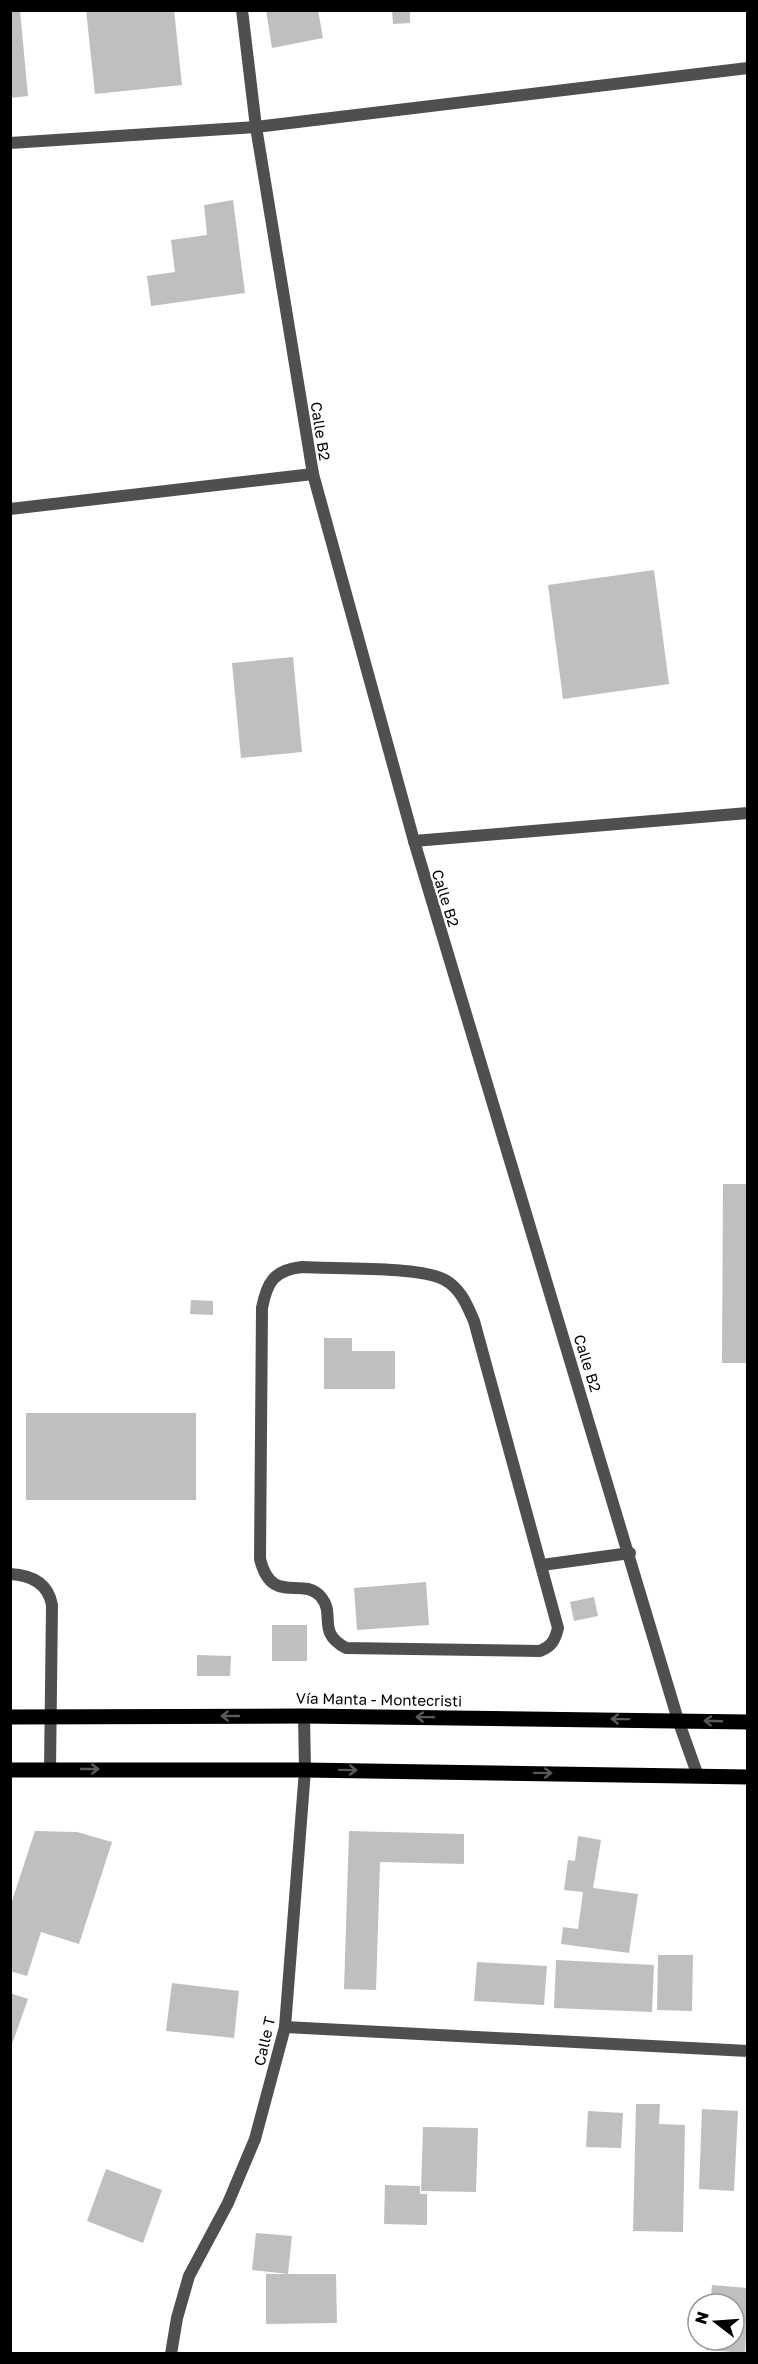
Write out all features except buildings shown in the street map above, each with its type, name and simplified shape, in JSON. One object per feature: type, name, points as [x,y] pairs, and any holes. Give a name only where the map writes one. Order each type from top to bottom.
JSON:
[{"type":"main road","name":"Vía Manta - Montecristi","points":[[10,1717],[304,1716],[747,1722]]},
{"type":"main road","points":[[10,1770],[305,1770],[747,1777]]},
{"type":"street","name":"Calle B2","points":[[242,10],[256,127],[313,474],[414,841],[630,1553],[678,1720],[698,1776]]},
{"type":"street","points":[[10,143],[256,127],[747,68]]},
{"type":"street","points":[[10,509],[313,474]]},
{"type":"street","points":[[414,841],[747,813]]},
{"type":"street","points":[[302,1267],[423,1272],[446,1281],[456,1288],[474,1321],[542,1565],[558,1628],[553,1643],[540,1651],[346,1648],[335,1642],[328,1631],[325,1604],[320,1596],[307,1590],[283,1588],[272,1583],[264,1574],[260,1559],[262,1308],[270,1283],[278,1274],[302,1267]]},
{"type":"street","points":[[542,1565],[630,1553]]},
{"type":"street","points":[[10,1574],[36,1579],[50,1594],[52,1605],[50,1769]]},
{"type":"street","name":"Calle T","points":[[171,2354],[177,2318],[189,2276],[228,2202],[255,2139],[285,2027],[305,1770],[304,1716]]},
{"type":"street","points":[[285,2027],[747,2050]]}]
